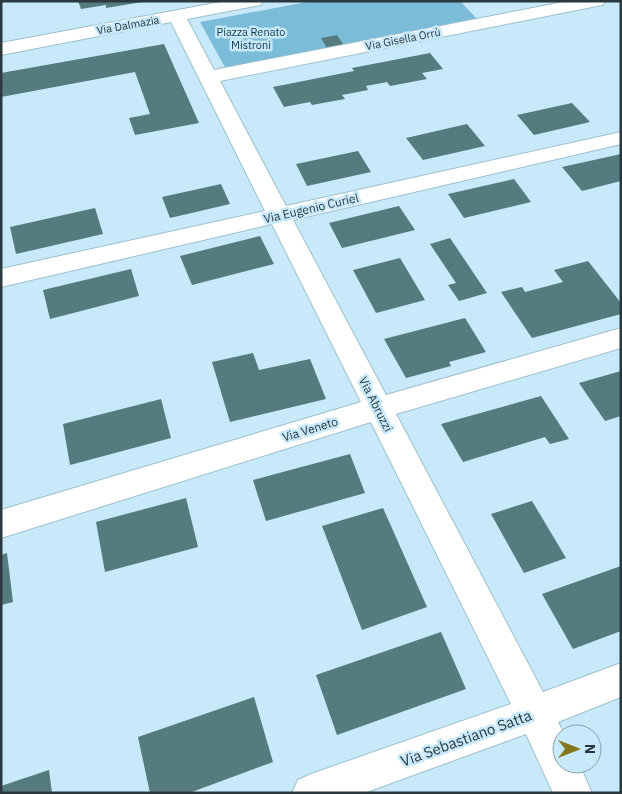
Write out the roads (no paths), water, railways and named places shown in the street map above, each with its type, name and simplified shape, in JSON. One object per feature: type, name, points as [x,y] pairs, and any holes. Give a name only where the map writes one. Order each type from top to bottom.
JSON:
[{"type":"street","name":"Via Dalmazia","points":[[1,49],[255,1]]},
{"type":"street","name":"Via Gisella Orrù","points":[[208,77],[597,1]]},
{"type":"street","name":"Via Abruzzi","points":[[177,16],[535,713],[572,793]]},
{"type":"street","name":"Via Eugenio Curiel","points":[[1,278],[621,138]]},
{"type":"street","name":"Via Veneto","points":[[1,524],[378,408],[621,338]]},
{"type":"street","name":"Via Sebastiano Satta","points":[[311,793],[535,713],[621,680]]},
{"type":"park label","name":"Piazza Renato Mistroni","points":[[251,38]]}]
